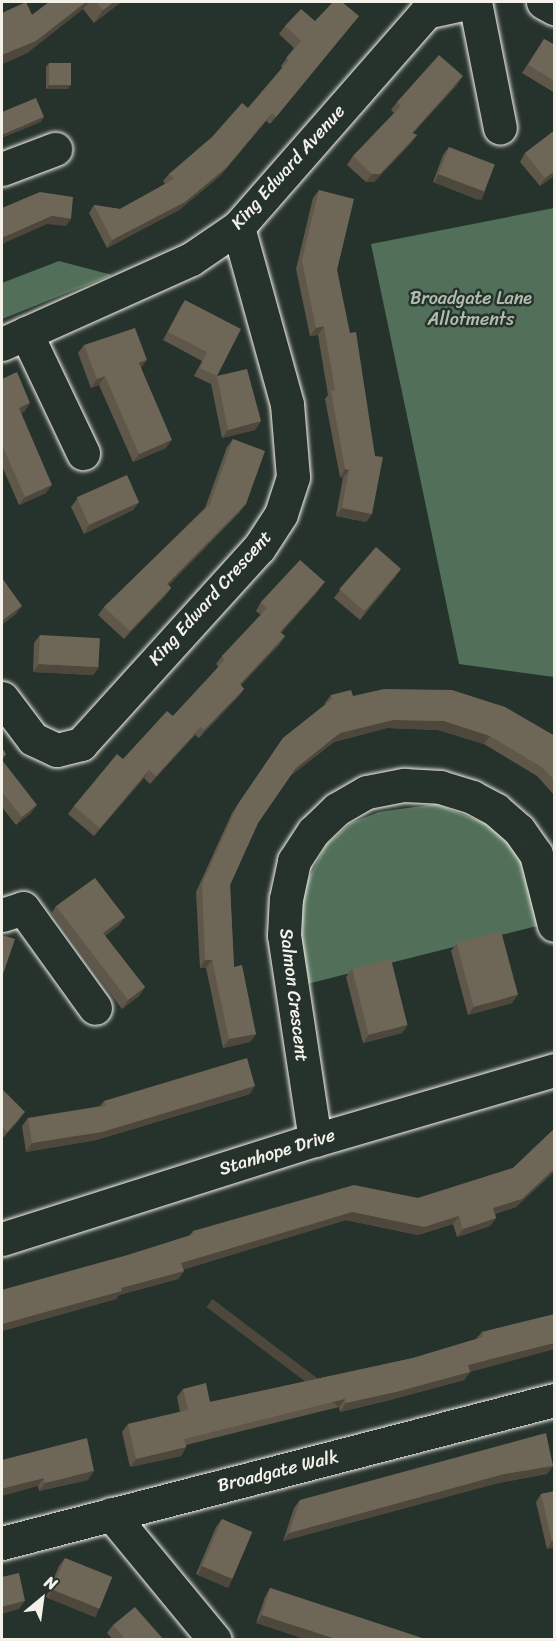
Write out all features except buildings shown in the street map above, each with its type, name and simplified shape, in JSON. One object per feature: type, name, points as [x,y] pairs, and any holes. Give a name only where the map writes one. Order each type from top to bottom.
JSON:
[{"type":"street","name":"King Edward Avenue","points":[[83,453],[14,338],[191,260],[238,227],[426,7],[473,2]]},
{"type":"street","points":[[473,2],[500,128]]},
{"type":"street","points":[[543,2],[555,8]]},
{"type":"street","points":[[2,169],[55,149]]},
{"type":"street","name":"King Edward Crescent","points":[[2,698],[33,739],[57,750],[81,744],[259,548],[282,514],[293,477],[286,404],[238,227]]},
{"type":"street","name":"Salmon Crescent","points":[[315,1140],[284,935],[286,899],[294,861],[313,832],[337,809],[367,792],[404,785],[440,787],[472,797],[496,810],[519,830],[536,854],[555,925]]},
{"type":"street","points":[[2,915],[23,908],[95,1008]]},
{"type":"street","name":"Stanhope Drive","points":[[2,1239],[315,1140],[555,1070]]},
{"type":"street","name":"Broadgate Walk","points":[[2,1543],[555,1400]]},
{"type":"street","points":[[111,1514],[215,1640]]},
{"type":"green space","name":"Broadgate Lane Allotments","points":[[554,208],[554,677],[459,664],[371,244]]},
{"type":"green space","points":[[59,261],[112,275],[2,319],[2,283]]},
{"type":"green space","points":[[436,804],[487,824],[508,840],[524,863],[541,925],[299,986],[298,899],[326,845],[351,823],[379,812]]}]
